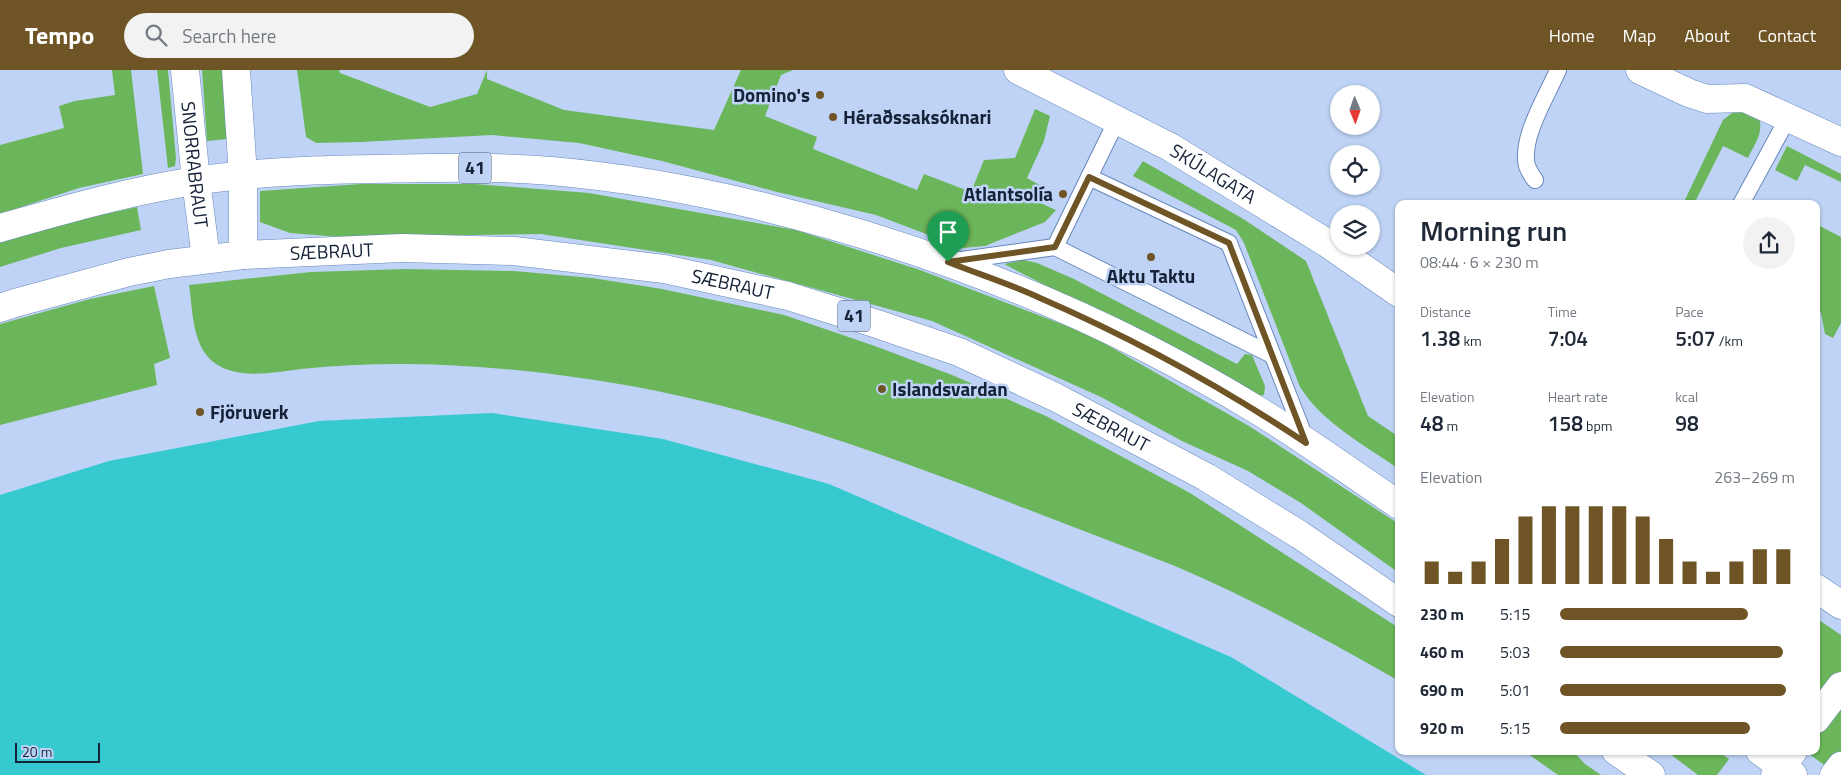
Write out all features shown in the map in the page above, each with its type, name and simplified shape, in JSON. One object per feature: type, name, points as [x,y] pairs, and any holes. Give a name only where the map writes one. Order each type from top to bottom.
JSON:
[{"type":"main road","name":"SNORRABRAUT","points":[[185,70],[206,258]]},
{"type":"main road","points":[[236,70],[243,176],[243,254]]},
{"type":"main road","name":"SKÚLAGATA","points":[[1018,70],[1170,148],[1327,243],[1395,290]]},
{"type":"main road","points":[[1640,70],[1689,93],[1707,99],[1745,98],[1841,142]]},
{"type":"main road","name":"41","points":[[0,228],[98,202],[196,181],[317,170],[448,168],[551,171],[651,183],[705,193],[825,222],[948,262],[1039,297],[1147,349],[1257,410],[1395,501]]},
{"type":"main road","name":"SÆBRAUT","points":[[0,308],[129,272],[206,258],[243,254],[402,248],[514,251],[664,269],[788,296],[960,352],[1054,397],[1206,477],[1300,535],[1395,600]]},
{"type":"main road","points":[[1820,591],[1841,605]]},
{"type":"main road","points":[[1820,715],[1841,686]]},
{"type":"main road","points":[[1622,755],[1651,775]]},
{"type":"main road","points":[[1834,775],[1841,766]]},
{"type":"lane","points":[[1535,180],[1528,168],[1526,151],[1528,135],[1558,70]]},
{"type":"lane","points":[[1743,200],[1783,127],[1786,116]]},
{"type":"lane","points":[[1055,247],[1117,120]]},
{"type":"lane","points":[[1089,177],[1229,243],[1306,443]]},
{"type":"lane","points":[[948,262],[1055,247],[1272,355]]},
{"type":"shaded area","points":[[112,70],[131,70],[143,174],[79,188],[0,214],[0,145],[64,128],[59,106],[75,101],[115,95]]},
{"type":"shaded area","points":[[157,70],[168,70],[176,158],[175,166],[168,168]]},
{"type":"shaded area","points":[[202,70],[222,70],[228,139],[207,141]]},
{"type":"shaded area","points":[[297,70],[339,70],[340,73],[430,107],[477,94],[487,70],[487,79],[564,110],[714,130],[741,70],[793,70],[781,75],[765,116],[817,137],[813,149],[917,190],[924,174],[971,192],[984,160],[1015,158],[1035,109],[1050,116],[1044,141],[1027,178],[1043,187],[1036,201],[1056,210],[1045,222],[985,246],[963,248],[876,215],[777,192],[662,161],[579,143],[492,135],[316,143],[306,137]]},
{"type":"shaded area","points":[[1742,110],[1759,118],[1760,129],[1758,139],[1748,158],[1723,146],[1696,200],[1685,200],[1723,120],[1732,113]]},
{"type":"shaded area","points":[[1787,146],[1841,174],[1841,182],[1805,165],[1797,181],[1775,170]]},
{"type":"shaded area","points":[[1143,161],[1245,220],[1306,261],[1368,416],[1395,434],[1395,466],[1358,442],[1320,412],[1300,387],[1244,243],[1236,230],[1133,176]]},
{"type":"shaded area","points":[[361,184],[475,184],[589,193],[796,230],[920,270],[1088,334],[1249,426],[1395,521],[1395,570],[1301,503],[1248,471],[1182,441],[1101,397],[932,321],[711,260],[541,234],[340,237],[290,233],[260,222],[260,191]]},
{"type":"shaded area","points":[[137,207],[141,230],[61,248],[0,267],[0,243],[68,222]]},
{"type":"shaded area","points":[[1820,226],[1841,237],[1841,323],[1833,338],[1825,334],[1821,313]]},
{"type":"shaded area","points":[[1024,260],[1037,263],[1074,279],[1237,364],[1245,354],[1252,355],[1265,386],[1264,395],[1259,396],[1004,264]]},
{"type":"shaded area","points":[[406,269],[514,271],[592,278],[662,289],[784,315],[952,375],[1046,416],[1190,493],[1395,625],[1395,679],[1271,611],[1174,566],[898,461],[847,443],[745,412],[641,388],[517,370],[445,365],[373,364],[258,374],[225,369],[208,357],[202,349],[195,329],[189,285],[311,272]]},
{"type":"shaded area","points":[[154,286],[170,358],[154,364],[157,385],[0,425],[0,324],[90,299]]},
{"type":"shaded area","points":[[492,413],[663,439],[829,484],[1231,657],[1426,775],[0,775],[0,495],[109,461],[319,421]]},
{"type":"shaded area","points":[[1820,621],[1841,635],[1841,775],[1838,775],[1810,755],[1820,755]]},
{"type":"shaded area","points":[[1530,755],[1577,755],[1585,764],[1601,775],[1558,775]]},
{"type":"shaded area","points":[[1671,755],[1724,755],[1729,759],[1717,775],[1698,775]]},
{"type":"place","name":"Domino's","points":[[820,95]]},
{"type":"place","name":"Héraðssaksóknari","points":[[833,117]]},
{"type":"place","name":"Atlantsolía","points":[[1063,194]]},
{"type":"place","name":"Aktu Taktu","points":[[1151,257]]},
{"type":"place","name":"Islandsvardan","points":[[882,389]]},
{"type":"place","name":"Fjöruverk","points":[[200,412]]},
{"type":"route","points":[[1089,177],[1229,243],[1306,443],[1257,410],[1147,349],[1039,297],[948,262],[1055,247],[1089,177]]}]
